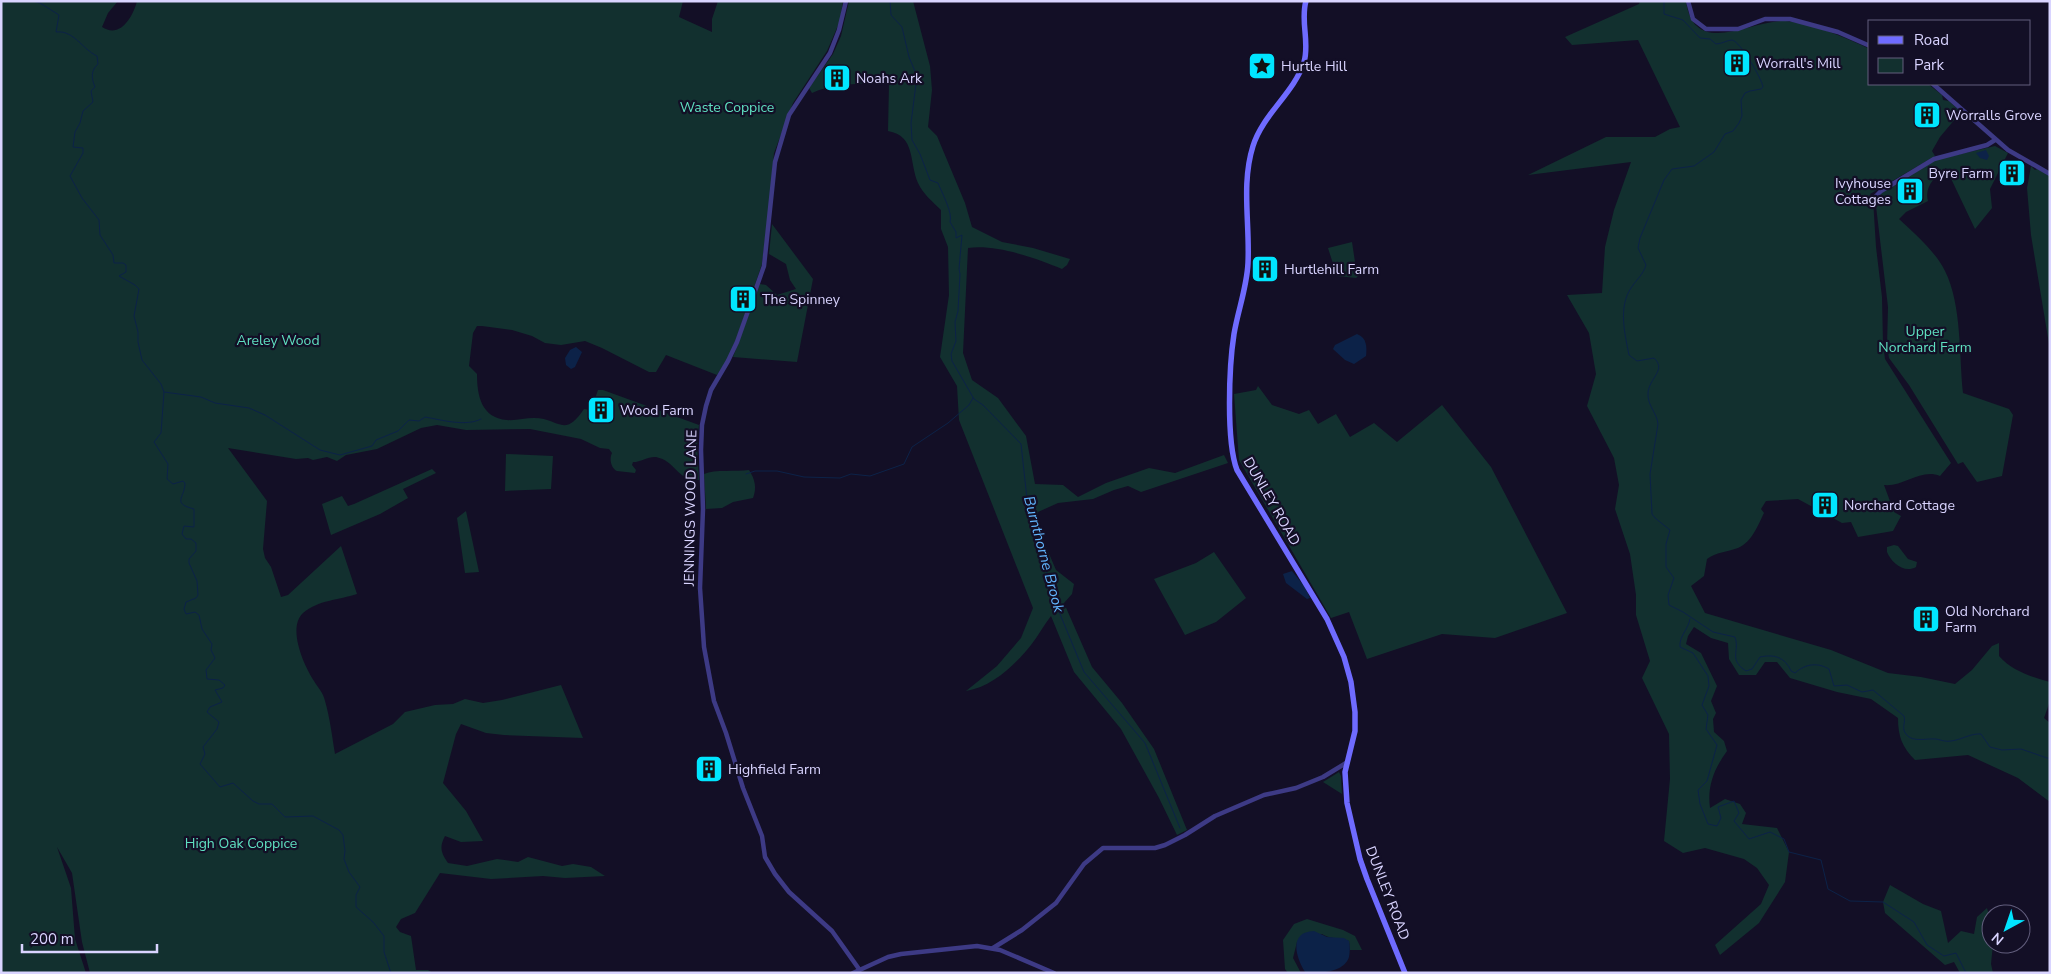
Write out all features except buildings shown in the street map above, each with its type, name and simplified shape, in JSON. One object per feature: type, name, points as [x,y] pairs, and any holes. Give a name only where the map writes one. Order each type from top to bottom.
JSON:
[{"type":"street","name":"JENNINGS WOOD LANE","points":[[846,1],[839,30],[830,52],[790,115],[775,162],[764,266],[737,342],[710,390],[706,406],[700,450],[703,508],[700,588],[704,647],[714,701],[743,788],[762,836],[766,857],[775,874],[789,892],[832,931],[859,969]]},
{"type":"street","name":"DUNLEY ROAD","points":[[1306,1],[1304,16],[1306,46],[1304,62],[1288,90],[1260,129],[1248,169],[1248,263],[1246,285],[1232,353],[1232,450],[1237,470],[1327,619],[1344,657],[1351,682],[1355,712],[1354,738],[1346,762],[1344,785],[1360,859],[1405,973]]},
{"type":"street","points":[[1688,1],[1693,19],[1706,29],[1738,29],[1765,19],[1790,19],[1838,32],[1868,45]]},
{"type":"street","points":[[1934,85],[2008,150],[2050,174]]},
{"type":"street","points":[[1875,197],[1881,191],[1930,161],[1987,145],[1995,140]]},
{"type":"street","points":[[993,948],[1022,930],[1056,903],[1084,864],[1103,848],[1155,848],[1164,845],[1215,816],[1264,796],[1296,788],[1323,777],[1346,762]]},
{"type":"street","points":[[853,973],[888,957],[963,947],[993,948],[1054,973]]},
{"type":"green space","points":[[1,1],[118,1],[108,13],[102,27],[115,30],[120,28],[129,19],[137,1],[683,1],[679,17],[712,32],[712,19],[718,1],[843,1],[840,21],[827,51],[793,103],[774,153],[762,264],[736,340],[727,360],[717,375],[666,355],[656,372],[649,372],[585,341],[561,345],[545,343],[532,336],[512,330],[482,326],[477,326],[473,333],[469,366],[477,374],[478,390],[482,404],[491,415],[507,420],[543,419],[566,425],[577,418],[584,409],[591,410],[598,390],[603,390],[699,425],[697,445],[699,480],[686,477],[668,462],[656,457],[633,462],[632,465],[636,470],[635,473],[617,471],[612,466],[612,453],[609,449],[600,448],[581,439],[530,429],[466,430],[437,425],[421,428],[377,449],[346,455],[337,461],[327,457],[313,460],[308,458],[296,459],[228,448],[267,501],[263,549],[281,597],[288,595],[341,546],[357,594],[315,605],[303,613],[298,620],[297,628],[297,637],[302,657],[324,698],[330,720],[335,754],[393,724],[405,712],[435,705],[453,704],[465,699],[483,703],[502,700],[561,685],[583,738],[486,733],[461,724],[456,734],[443,783],[466,811],[483,841],[461,842],[445,836],[442,850],[448,863],[467,866],[497,859],[518,862],[528,857],[562,866],[573,864],[591,867],[605,876],[565,878],[543,876],[491,879],[440,873],[415,913],[401,919],[396,927],[400,932],[411,936],[416,970],[428,970],[433,973],[90,973],[82,942],[72,873],[57,847],[71,888],[75,939],[86,973],[1,973]]},
{"type":"green space","points":[[849,1],[913,1],[930,66],[932,90],[928,127],[937,136],[965,203],[972,227],[1002,242],[1033,248],[1070,259],[1062,269],[1028,256],[1003,250],[979,247],[968,248],[963,353],[972,380],[998,398],[1026,436],[1035,484],[1063,485],[1078,497],[1106,483],[1149,468],[1175,473],[1224,455],[1228,463],[1141,492],[1128,486],[1093,499],[1058,503],[1038,512],[1038,528],[1056,570],[1074,584],[1072,594],[1064,603],[1092,667],[1122,703],[1154,749],[1187,830],[1177,835],[1121,729],[1074,672],[1051,616],[1018,660],[994,680],[976,689],[966,691],[997,666],[1021,638],[1033,608],[959,420],[957,386],[940,357],[949,295],[948,247],[941,229],[941,210],[920,187],[907,144],[903,138],[888,131],[889,84],[840,85],[812,93],[809,88],[833,54],[841,36]]},
{"type":"green space","points":[[1640,1],[1686,1],[1691,19],[1700,29],[1712,33],[1786,21],[1808,25],[1829,32],[1868,48],[1868,85],[1929,85],[1942,95],[1943,100],[1949,101],[1961,112],[1940,137],[1932,151],[1935,156],[1870,194],[1873,199],[1882,297],[1885,359],[1951,463],[1940,476],[1926,474],[1899,483],[1884,485],[1894,512],[1901,516],[1893,531],[1858,537],[1851,522],[1842,523],[1798,499],[1766,501],[1761,509],[1764,513],[1747,542],[1738,548],[1718,553],[1707,559],[1704,576],[1691,586],[1705,613],[1831,650],[1888,673],[1955,684],[1972,670],[1992,646],[1999,643],[1999,656],[2010,666],[2029,676],[2050,682],[2050,701],[2044,718],[2050,723],[2050,802],[2018,778],[1968,755],[1915,760],[1902,741],[1898,718],[1871,699],[1837,692],[1790,678],[1777,662],[1765,662],[1756,675],[1739,675],[1729,659],[1728,643],[1711,638],[1694,627],[1688,636],[1686,644],[1701,653],[1717,686],[1711,701],[1716,713],[1713,719],[1714,732],[1724,741],[1727,751],[1718,764],[1712,778],[1709,800],[1710,808],[1725,799],[1740,804],[1746,813],[1742,824],[1777,828],[1789,852],[1785,882],[1759,923],[1720,955],[1715,945],[1761,904],[1769,885],[1757,868],[1744,859],[1705,848],[1683,853],[1664,841],[1670,779],[1669,734],[1642,678],[1650,661],[1636,615],[1636,595],[1630,554],[1615,509],[1619,485],[1614,458],[1587,406],[1596,374],[1589,333],[1567,295],[1602,293],[1605,247],[1614,210],[1631,162],[1528,175],[1606,137],[1655,137],[1670,129],[1680,127],[1638,40],[1572,45],[1565,37],[1639,4]]},
{"type":"green space","name":"Upper Norchard Farm","points":[[1995,146],[2008,153],[1990,189],[1992,208],[1975,229],[1946,168],[1934,178],[1929,187],[1928,201],[1906,212],[1899,219],[1936,257],[1945,271],[1950,284],[1959,331],[1963,393],[2009,409],[2013,415],[2002,476],[1977,482],[1963,462],[1958,464],[1909,385],[1889,358],[1887,346],[1888,307],[1876,206],[1877,198],[1880,194],[1935,160]]},
{"type":"green space","points":[[2031,166],[2035,170],[2037,169],[2050,175],[2050,350],[2031,235],[2027,188]]},
{"type":"green space","points":[[772,224],[813,279],[797,362],[733,357],[760,284],[766,285],[777,295],[796,289],[790,280],[786,264],[769,254]]},
{"type":"green space","points":[[1352,242],[1355,262],[1361,273],[1356,278],[1337,276],[1328,248]]},
{"type":"green space","points":[[1258,386],[1272,405],[1299,414],[1309,410],[1318,424],[1336,414],[1350,437],[1374,423],[1397,442],[1442,405],[1491,467],[1567,613],[1495,638],[1442,634],[1367,659],[1349,612],[1331,618],[1239,460],[1234,394],[1256,390]]},
{"type":"green space","points":[[506,454],[553,456],[551,489],[505,491]]},
{"type":"green space","points":[[432,469],[436,473],[403,489],[408,498],[380,514],[331,535],[322,504],[342,496],[348,506]]},
{"type":"green space","points":[[749,470],[755,484],[753,498],[733,502],[722,508],[706,509],[704,474],[709,472]]},
{"type":"green space","points":[[466,511],[479,572],[465,573],[457,518]]},
{"type":"green space","points":[[1898,546],[1908,559],[1917,562],[1916,567],[1911,569],[1903,568],[1892,560],[1887,552],[1887,547]]},
{"type":"green space","points":[[1214,552],[1246,598],[1216,622],[1185,635],[1154,579],[1196,563]]},
{"type":"green space","points":[[1339,772],[1341,776],[1342,794],[1323,782]]},
{"type":"green space","points":[[1890,885],[1923,904],[1941,911],[1948,943],[1961,931],[1974,934],[1977,917],[1981,913],[1981,954],[1992,954],[1991,964],[1993,973],[1960,973],[1954,962],[1945,965],[1885,913],[1883,902]]},
{"type":"green space","points":[[1307,919],[1343,930],[1355,936],[1362,950],[1350,950],[1349,941],[1322,934],[1297,942],[1293,958],[1301,973],[1288,973],[1285,969],[1283,940],[1294,924]]},
{"type":"water","points":[[1986,150],[1989,156],[1987,160],[1980,158],[1976,153]]},
{"type":"water","points":[[1357,334],[1365,340],[1366,356],[1354,364],[1345,360],[1333,349],[1335,345]]},
{"type":"water","points":[[576,347],[582,352],[575,367],[571,369],[566,365],[565,358],[570,350]]},
{"type":"water","points":[[1292,571],[1305,587],[1310,598],[1307,599],[1286,583],[1283,574]]},
{"type":"water","points":[[1314,931],[1327,937],[1344,938],[1349,941],[1349,957],[1342,966],[1330,971],[1305,972],[1297,953],[1297,940],[1306,932]]},
{"type":"waterway","points":[[33,1],[40,3],[59,15],[56,32],[68,34],[97,56],[98,64],[92,74],[95,87],[91,91],[93,102],[83,111],[75,132],[73,147],[83,148],[83,153],[70,176],[82,198],[99,220],[100,235],[113,255],[114,263],[126,265],[126,272],[119,276],[139,289],[134,316],[142,360],[161,384],[164,392],[161,433],[154,442],[168,464],[167,479],[173,484],[183,481],[185,483],[181,502],[183,505],[194,509],[194,527],[184,526],[182,534],[186,539],[191,539],[196,543],[196,551],[189,559],[189,563],[197,581],[198,595],[196,598],[186,602],[184,609],[186,614],[195,612],[199,615],[202,629],[212,644],[211,650],[215,658],[206,670],[207,679],[219,680],[225,685],[223,688],[215,690],[222,702],[210,707],[207,712],[219,722],[217,729],[203,747],[205,754],[200,764],[220,787],[233,783],[253,801],[259,804],[272,804],[285,817],[313,816],[339,830],[343,835],[344,859],[349,872],[360,887],[356,895],[356,907],[373,922],[384,936],[384,952],[391,973]]},
{"type":"waterway","name":"Burnthorne Brook","points":[[890,1],[891,15],[902,27],[909,57],[917,76],[911,123],[912,140],[920,154],[930,180],[938,183],[949,208],[950,222],[956,232],[956,238],[962,235],[958,311],[955,322],[956,341],[951,354],[952,361],[974,399],[983,405],[1021,444],[1028,508],[1055,602],[1084,672],[1145,743],[1180,828]]},
{"type":"waterway","points":[[1664,1],[1664,14],[1683,20],[1700,38],[1710,39],[1716,44],[1730,40],[1736,42],[1750,61],[1763,87],[1745,93],[1741,100],[1742,116],[1739,123],[1733,131],[1725,134],[1714,152],[1694,166],[1672,169],[1664,180],[1640,238],[1638,248],[1646,265],[1645,269],[1631,288],[1625,304],[1624,321],[1629,355],[1637,361],[1654,358],[1659,366],[1648,393],[1649,401],[1658,424],[1650,474],[1652,514],[1670,530],[1666,544],[1666,567],[1674,578],[1668,595],[1669,605],[1713,632],[1735,637],[1737,663],[1746,671],[1752,669],[1760,657],[1774,656],[1786,662],[1791,671],[1795,673],[1807,666],[1820,665],[1829,669],[1834,686],[1847,685],[1862,692],[1873,690],[1904,716],[1904,728],[1909,737],[1949,741],[1981,734],[1990,747],[2002,750],[2021,749],[2050,759]]},
{"type":"waterway","points":[[164,392],[201,397],[215,403],[249,408],[265,415],[320,450],[340,455],[372,446],[376,440],[398,431],[409,420],[419,421],[425,417],[461,423],[481,419]]},
{"type":"waterway","points":[[746,474],[755,471],[777,471],[804,477],[840,478],[851,474],[870,476],[904,464],[912,447],[948,423],[969,405],[973,398]]},
{"type":"waterway","points":[[1690,619],[1680,647],[1693,653],[1708,676],[1709,686],[1702,705],[1708,715],[1706,729],[1717,745],[1707,781],[1698,790],[1700,804],[1708,824],[1717,826],[1721,818],[1718,807],[1734,801],[1739,813],[1734,821],[1749,839],[1770,832],[1784,839],[1789,852],[1821,860],[1828,889],[1850,901],[1883,902],[1914,922],[1927,945],[1944,956],[1956,953],[1966,973]]},
{"type":"place","name":"Worrall's Mill","points":[[1737,63]]},
{"type":"place","name":"Hurtle Hill","points":[[1262,66]]},
{"type":"place","name":"Noahs Ark","points":[[837,78]]},
{"type":"place","name":"Worralls Grove","points":[[1927,115]]},
{"type":"place","name":"Byre Farm","points":[[2012,173]]},
{"type":"place","name":"Ivyhouse Cottages","points":[[1910,191]]},
{"type":"place","name":"Hurtlehill Farm","points":[[1265,269]]},
{"type":"place","name":"The Spinney","points":[[743,299]]},
{"type":"place","name":"Wood Farm","points":[[601,410]]},
{"type":"place","name":"Norchard Cottage","points":[[1825,505]]},
{"type":"place","name":"Old Norchard Farm","points":[[1926,619]]},
{"type":"place","name":"Highfield Farm","points":[[709,769]]},
{"type":"park label","name":"Waste Coppice","points":[[727,107]]},
{"type":"park label","name":"Areley Wood","points":[[278,340]]},
{"type":"park label","name":"High Oak Coppice","points":[[241,843]]}]
